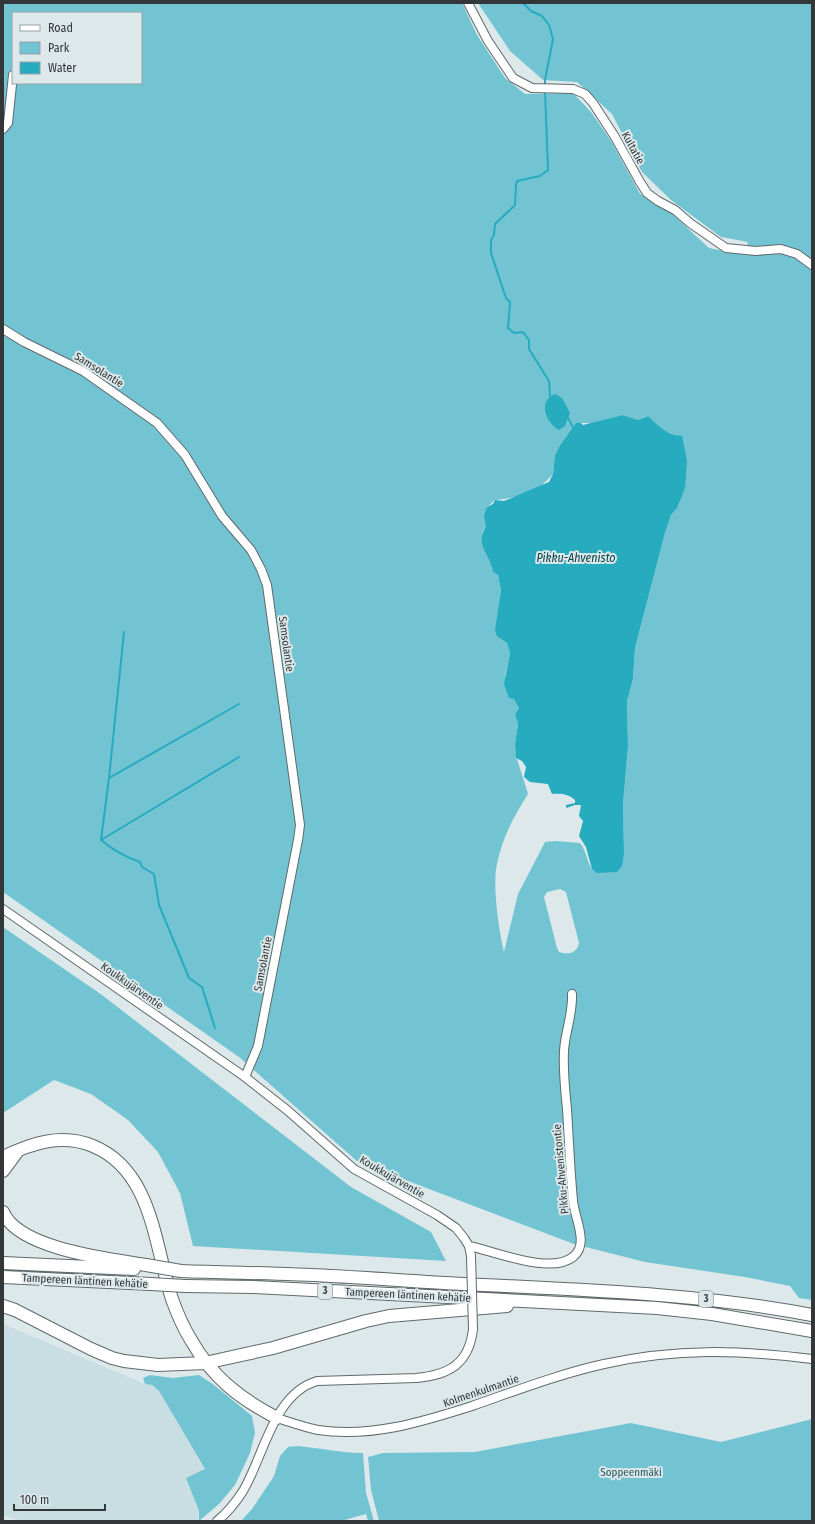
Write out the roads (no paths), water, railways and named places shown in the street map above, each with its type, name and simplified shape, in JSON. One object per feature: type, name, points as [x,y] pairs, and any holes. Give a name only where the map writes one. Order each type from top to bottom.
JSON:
[{"type":"highway","points":[[3,1157],[32,1144],[52,1140],[79,1141],[109,1154],[128,1172],[139,1188],[148,1209],[172,1299],[190,1340],[205,1362],[234,1392],[277,1418]]},
{"type":"highway","points":[[3,1171],[21,1148]]},
{"type":"highway","points":[[3,1212],[14,1227],[33,1240],[147,1268]]},
{"type":"highway","name":"Tampereen läntinen kehätie","points":[[3,1263],[329,1276],[647,1293],[712,1300],[812,1315]]},
{"type":"highway","name":"Tampereen läntinen kehätie","points":[[3,1277],[185,1286],[254,1287],[657,1308],[712,1314],[812,1331]]},
{"type":"highway","points":[[3,1306],[15,1310],[91,1349],[112,1358],[158,1365],[205,1362],[273,1348],[389,1316],[559,1302]]},
{"type":"street","name":"Kultatie","points":[[468,3],[488,41],[513,78],[532,88],[573,89],[585,94],[593,103],[615,137],[640,182],[648,193],[658,201],[676,210],[726,248],[756,251],[781,248],[797,254],[812,265]]},
{"type":"street","points":[[3,129],[8,123],[12,84]]},
{"type":"street","name":"Samsolantie","points":[[3,329],[24,342],[83,370],[157,423],[185,455],[222,516],[251,550],[265,580],[300,825],[258,1046],[245,1077]]},
{"type":"street","name":"Koukkujärventie","points":[[3,909],[245,1077],[287,1110],[354,1169],[456,1228],[469,1246],[471,1256],[472,1342],[468,1352],[456,1365],[444,1373],[428,1377],[317,1381],[307,1384],[296,1392],[277,1418]]},
{"type":"street","name":"Pikku-Ahvenistontie","points":[[469,1246],[512,1259],[538,1262],[563,1262],[571,1258],[579,1251],[581,1243],[580,1229],[573,1203],[564,1051],[573,1007],[572,994]]},
{"type":"street","name":"Kolmenkulmantie","points":[[277,1418],[318,1430],[340,1432],[384,1429],[430,1420],[581,1370],[632,1359],[689,1352],[726,1351],[770,1353],[812,1358]]},
{"type":"street","points":[[217,1521],[234,1504],[244,1490],[277,1418]]},
{"type":"water","points":[[555,394],[562,398],[570,413],[565,426],[559,430],[550,422],[545,412],[546,402],[549,397]]},
{"type":"water","name":"Pikku-Ahvenisto","points":[[623,415],[638,420],[648,416],[667,432],[682,436],[687,461],[685,488],[677,508],[671,515],[665,533],[635,648],[633,679],[627,701],[628,747],[623,804],[624,853],[622,866],[617,872],[596,873],[592,869],[586,847],[579,836],[583,821],[579,816],[581,805],[566,808],[566,805],[575,803],[575,800],[570,796],[565,794],[552,794],[548,784],[530,782],[524,777],[526,767],[522,761],[516,758],[515,744],[518,724],[515,714],[519,708],[514,699],[509,698],[504,684],[510,653],[507,643],[497,636],[495,630],[501,591],[498,575],[493,572],[482,544],[482,539],[486,526],[484,516],[487,507],[493,504],[495,500],[504,501],[549,482],[553,474],[555,455],[560,445],[576,423],[581,423],[583,425]]},
{"type":"waterway","points":[[523,3],[531,11],[542,16],[549,25],[553,39],[545,86]]},
{"type":"waterway","points":[[545,91],[548,170],[540,176],[517,181],[515,205],[495,224],[494,235],[491,240],[491,253],[506,298],[510,302],[508,328],[514,333],[523,332],[529,340],[529,349],[549,381],[550,396]]},
{"type":"waterway","points":[[568,418],[573,427]]},
{"type":"waterway","points":[[101,840],[124,632]]},
{"type":"waterway","points":[[109,778],[239,704]]},
{"type":"waterway","points":[[101,840],[239,757]]},
{"type":"waterway","points":[[101,840],[119,853],[140,862],[142,867],[154,874],[159,905],[189,978],[202,987],[215,1028]]},
{"type":"park label","name":"Soppeenmäki","points":[[631,1472]]}]
